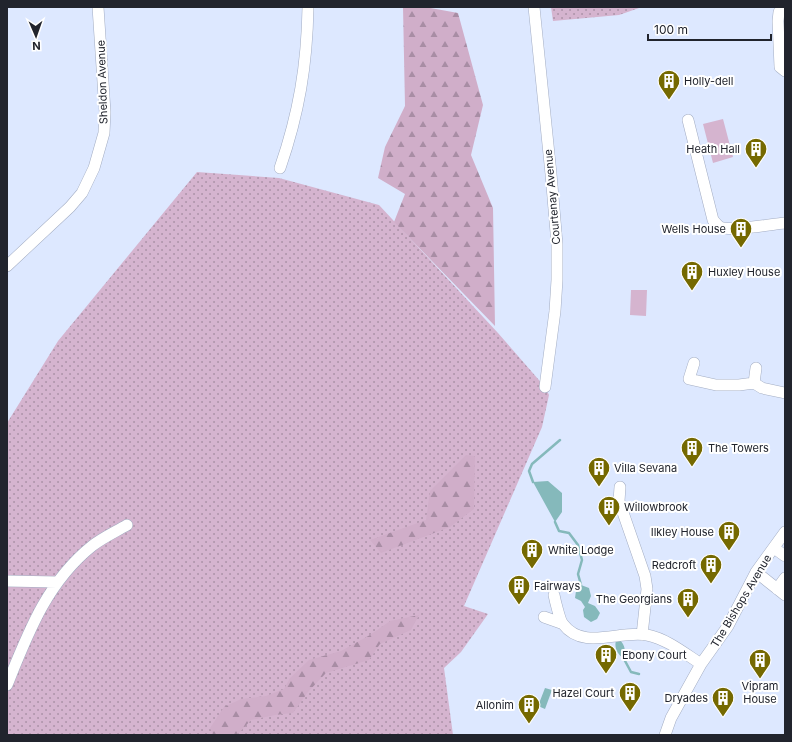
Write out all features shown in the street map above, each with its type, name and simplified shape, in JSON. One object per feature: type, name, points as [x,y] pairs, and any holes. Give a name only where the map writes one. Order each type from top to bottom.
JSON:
[{"type":"street","name":"Sheldon Avenue","points":[[7,266],[82,194],[94,168],[104,133],[105,112],[98,7]]},
{"type":"street","points":[[280,168],[294,124],[301,92],[308,7]]},
{"type":"street","name":"Courtenay Avenue","points":[[534,7],[557,244],[555,311],[545,387]]},
{"type":"street","points":[[785,9],[779,12],[778,21],[780,67],[785,71]]},
{"type":"street","points":[[688,120],[713,220],[716,224],[720,227],[738,228],[785,223]]},
{"type":"street","points":[[694,363],[689,379],[716,385],[739,385],[754,383],[762,388],[785,392]]},
{"type":"street","points":[[754,383],[756,368]]},
{"type":"street","points":[[620,487],[614,499],[645,576],[646,590],[642,635]]},
{"type":"street","points":[[7,685],[35,618],[57,582],[76,560],[93,545],[126,525]]},
{"type":"street","name":"The Bishops Avenue","points":[[665,735],[671,718],[701,664],[728,626],[756,572],[785,532]]},
{"type":"street","points":[[774,548],[785,556]]},
{"type":"street","points":[[756,572],[781,592],[785,578]]},
{"type":"street","points":[[7,581],[57,582]]},
{"type":"street","points":[[554,595],[561,623]]},
{"type":"street","points":[[544,616],[561,623],[573,634],[594,639],[622,635],[647,635],[667,643],[701,664]]},
{"type":"shaded area","points":[[551,7],[642,7],[619,15],[553,21]]},
{"type":"shaded area","points":[[723,119],[733,157],[713,163],[703,124]]},
{"type":"shaded area","points":[[197,172],[279,178],[379,205],[498,333],[545,387],[549,395],[542,427],[464,606],[488,614],[461,652],[444,668],[453,735],[7,735],[7,423],[58,341]]},
{"type":"shaded area","points":[[631,290],[647,290],[646,316],[630,315]]},
{"type":"shaded area","points":[[548,481],[562,493],[562,512],[555,522],[533,482]]},
{"type":"shaded area","points":[[581,585],[589,588],[591,596],[588,603],[595,606],[600,613],[597,619],[591,622],[584,617],[583,610],[585,607],[581,601],[575,598],[576,591]]},
{"type":"shaded area","points":[[617,638],[622,642],[624,647],[624,659],[616,650],[615,644]]},
{"type":"shaded area","points":[[545,688],[552,690],[545,709],[538,706]]},
{"type":"green space","points":[[403,7],[425,7],[458,13],[483,105],[471,155],[493,208],[495,326],[394,222],[405,194],[378,178],[385,147],[405,106]]},
{"type":"green space","points":[[466,455],[475,456],[474,509],[450,527],[381,553],[370,540],[426,520],[430,491]]},
{"type":"green space","points":[[419,615],[411,630],[380,644],[369,660],[326,673],[308,692],[293,713],[251,720],[237,735],[213,735],[210,728],[224,707],[241,699],[266,696],[284,689],[290,678],[309,660],[341,651],[370,635],[390,621]]},
{"type":"waterway","points":[[533,482],[529,471],[532,464],[560,440]]},
{"type":"waterway","points":[[555,522],[559,531],[569,533],[578,545],[582,560],[578,574],[581,585]]},
{"type":"waterway","points":[[624,659],[631,672],[639,674]]},
{"type":"place","name":"Holly-dell","points":[[669,100]]},
{"type":"place","name":"Heath Hall","points":[[756,168]]},
{"type":"place","name":"Wells House","points":[[741,248]]},
{"type":"place","name":"Huxley House","points":[[692,292]]},
{"type":"place","name":"The Towers","points":[[692,468]]},
{"type":"place","name":"Villa Sevana","points":[[599,488]]},
{"type":"place","name":"Willowbrook","points":[[609,526]]},
{"type":"place","name":"Ilkley House","points":[[729,552]]},
{"type":"place","name":"White Lodge","points":[[532,570]]},
{"type":"place","name":"Redcroft","points":[[711,584]]},
{"type":"place","name":"Fairways","points":[[519,606]]},
{"type":"place","name":"The Georgians","points":[[688,618]]},
{"type":"place","name":"Ebony Court","points":[[606,674]]},
{"type":"place","name":"Vipram House","points":[[760,680]]},
{"type":"place","name":"Hazel Court","points":[[630,712]]},
{"type":"place","name":"Dryades","points":[[723,718]]},
{"type":"place","name":"Allonim","points":[[529,724]]}]
